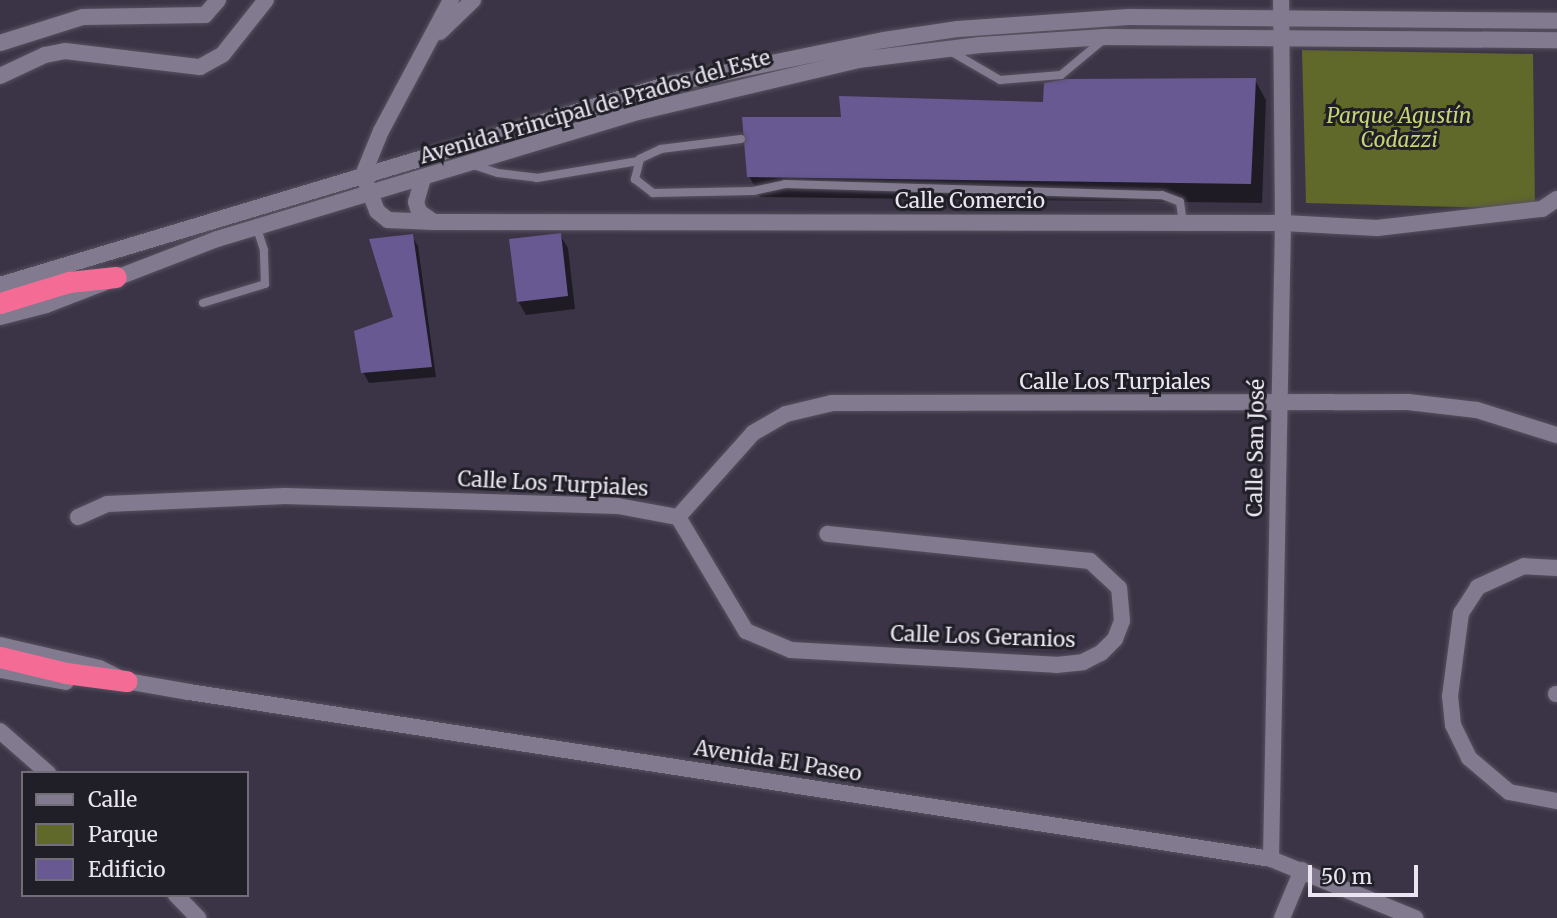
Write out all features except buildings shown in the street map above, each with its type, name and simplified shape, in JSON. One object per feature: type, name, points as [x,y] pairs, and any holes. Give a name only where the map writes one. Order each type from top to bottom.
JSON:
[{"type":"highway","points":[[0,303],[69,282],[116,278]]},
{"type":"highway","points":[[0,657],[66,673],[126,681]]},
{"type":"street","points":[[0,43],[83,17],[205,15],[218,0]]},
{"type":"street","points":[[0,76],[46,55],[65,51],[200,67],[223,54],[266,0]]},
{"type":"street","points":[[369,193],[363,175],[381,131],[451,0]]},
{"type":"street","points":[[431,41],[473,0]]},
{"type":"street","name":"Calle San José","points":[[1271,859],[1277,729],[1278,401],[1283,223],[1281,0]]},
{"type":"street","name":"Avenida Principal de Prados del Este","points":[[0,285],[701,76],[884,40],[958,29],[1129,17],[1557,21]]},
{"type":"street","name":"Avenida Principal de Prados del Este","points":[[0,317],[369,193],[641,111],[778,76],[948,49],[1106,37],[1557,40]]},
{"type":"street","points":[[423,178],[416,202],[419,212],[433,222]]},
{"type":"street","name":"Calle Comercio","points":[[369,193],[377,211],[388,219],[433,222],[1283,223],[1377,228],[1446,223],[1542,209],[1557,199]]},
{"type":"street","name":"Calle Los Turpiales","points":[[78,517],[107,504],[285,496],[618,506],[678,517],[753,433],[786,414],[832,403],[1278,401],[1441,405],[1510,418],[1557,435]]},
{"type":"street","name":"Calle Los Geranios","points":[[678,517],[746,631],[792,650],[1056,665],[1083,662],[1101,653],[1115,639],[1122,621],[1119,588],[1090,561],[827,534]]},
{"type":"street","points":[[1557,568],[1524,566],[1478,587],[1461,613],[1450,696],[1453,725],[1469,758],[1509,792],[1557,801]]},
{"type":"street","name":"Avenida El Paseo","points":[[0,645],[99,668],[126,681]]},
{"type":"street","name":"Avenida El Paseo","points":[[0,670],[57,681],[126,681],[1271,859],[1415,918]]},
{"type":"street","points":[[0,731],[46,771]]},
{"type":"street","points":[[1282,918],[1302,870]]},
{"type":"street","points":[[178,897],[198,918]]},
{"type":"lane","points":[[948,49],[1000,80],[1067,73],[1106,37]]},
{"type":"lane","points":[[469,163],[498,173],[537,178],[639,161],[674,145],[741,139]]},
{"type":"lane","points":[[639,161],[635,179],[653,194],[753,191],[785,184],[1163,195],[1180,202],[1183,223]]},
{"type":"lane","points":[[203,303],[265,284],[264,250],[257,229]]},
{"type":"green space","name":"Parque Agustín Codazzi","points":[[1302,50],[1533,54],[1535,209],[1306,203]]}]
